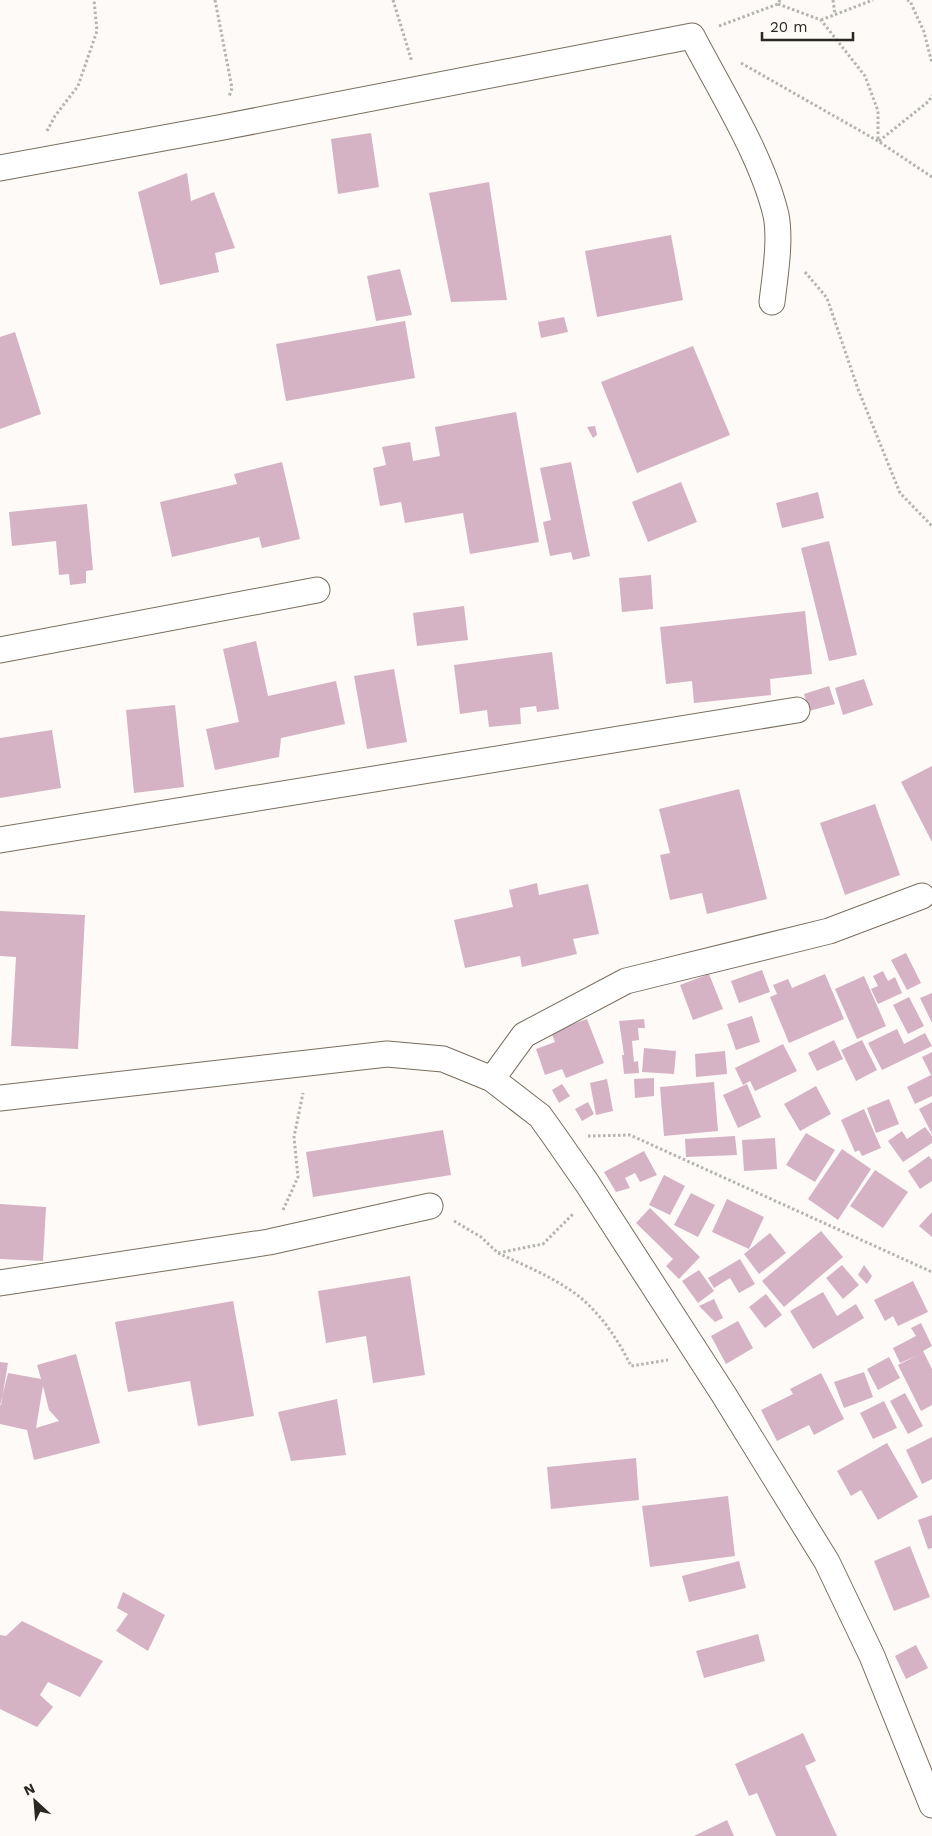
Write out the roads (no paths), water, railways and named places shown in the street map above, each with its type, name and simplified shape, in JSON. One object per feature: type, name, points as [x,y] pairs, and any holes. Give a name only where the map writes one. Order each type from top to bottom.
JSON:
[{"type":"street","points":[[0,168],[218,128],[692,36],[757,161],[776,216],[772,302]]},
{"type":"street","points":[[0,650],[317,590]]},
{"type":"street","points":[[0,840],[797,710]]},
{"type":"street","points":[[492,1079],[524,1035],[626,981],[829,932],[922,896]]},
{"type":"street","points":[[0,1098],[388,1054],[443,1059],[492,1079],[540,1116],[587,1183],[724,1395],[826,1562],[872,1656],[932,1805]]},
{"type":"street","points":[[0,1283],[269,1242],[430,1206]]}]
